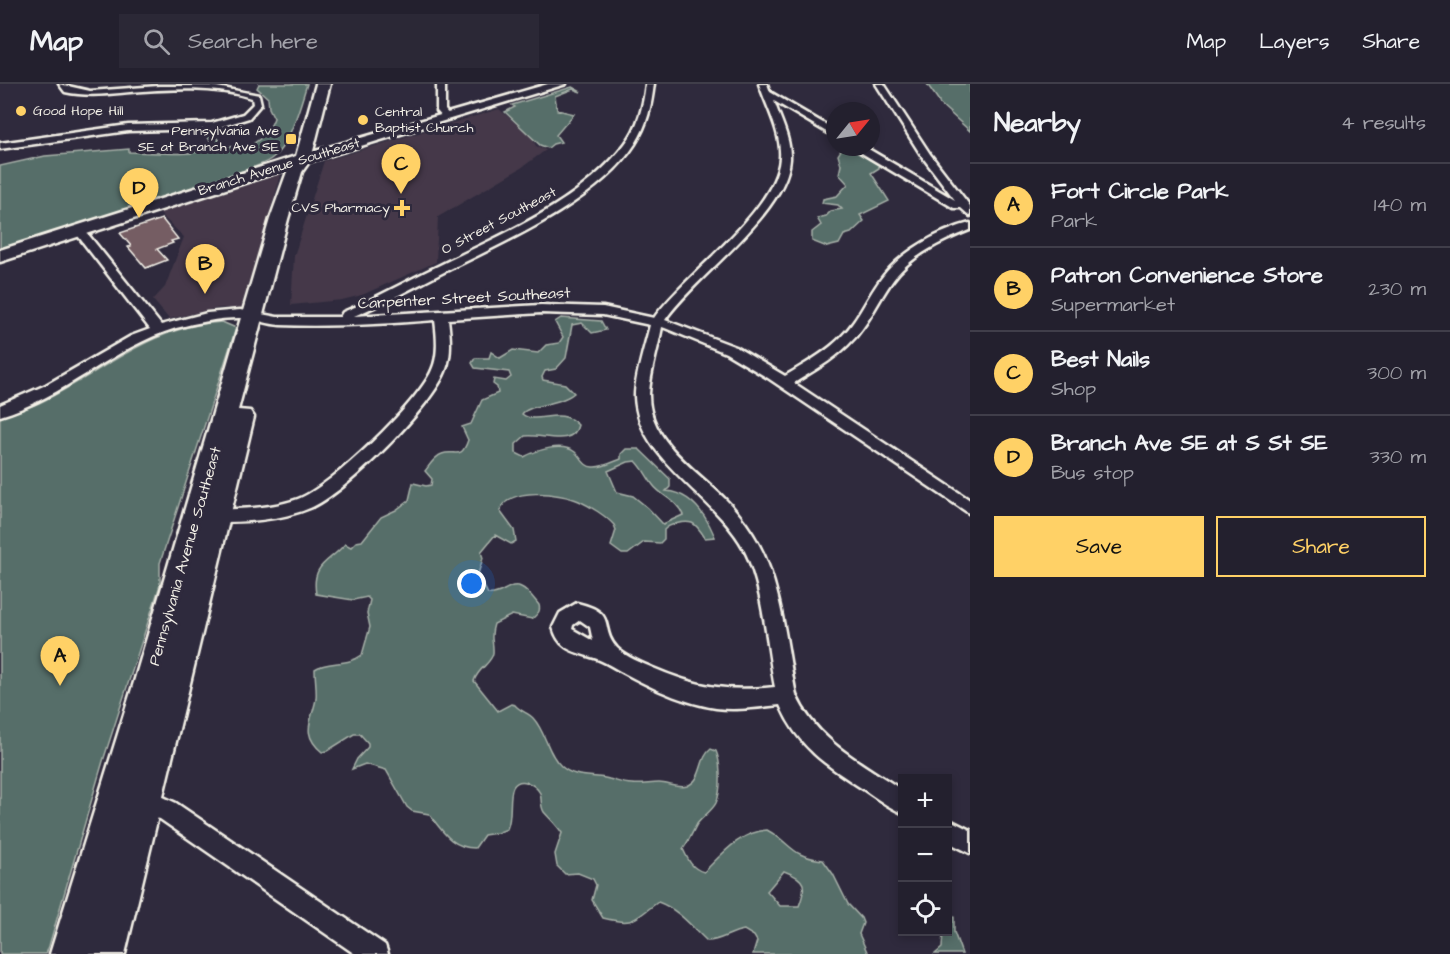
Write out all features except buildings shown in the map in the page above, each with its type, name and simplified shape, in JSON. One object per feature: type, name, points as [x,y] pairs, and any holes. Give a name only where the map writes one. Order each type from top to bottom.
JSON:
[{"type":"highway","name":"Pennsylvania Avenue Southeast","points":[[105,954],[129,805],[259,317],[279,287],[304,190],[308,168],[303,159],[323,84]]},
{"type":"highway","name":"Branch Avenue Southeast","points":[[0,256],[303,159]]},
{"type":"highway","name":"Pennsylvania Avenue Southeast","points":[[70,954],[129,805]]},
{"type":"main road","name":"Branch Avenue Southeast","points":[[303,159],[554,85]]},
{"type":"street","points":[[0,146],[128,128],[213,126],[246,116],[258,104],[256,97],[233,88],[147,88],[93,94],[68,90],[63,84]]},
{"type":"street","points":[[441,84],[441,111],[447,117]]},
{"type":"street","name":"O Street Southeast","points":[[345,320],[347,315],[527,226],[585,188],[614,162],[632,140],[646,113],[650,84]]},
{"type":"street","points":[[880,84],[946,183],[969,212]]},
{"type":"street","points":[[765,89],[826,128]]},
{"type":"street","points":[[765,89],[784,147],[784,167],[779,183],[761,210],[676,298],[657,322],[642,394],[645,421],[663,449],[729,514],[753,549],[764,577],[786,695],[799,722],[821,748],[898,799]]},
{"type":"street","points":[[873,156],[969,212]]},
{"type":"street","points":[[916,181],[946,183]]},
{"type":"street","points":[[784,383],[823,359],[844,342],[866,317],[888,278],[901,264],[937,239],[970,226]]},
{"type":"street","points":[[79,230],[158,330]]},
{"type":"street","name":"Carpenter Street Southeast","points":[[0,411],[51,388],[124,345],[158,330],[207,317],[345,320],[568,309],[616,313],[657,322],[698,335],[731,350],[970,508]]},
{"type":"street","points":[[206,516],[286,509],[314,499],[337,483],[431,386],[441,362],[441,316]]},
{"type":"street","points":[[610,654],[666,683],[709,699],[732,701],[786,695]]},
{"type":"street","points":[[129,805],[159,806],[168,811],[375,954]]},
{"type":"street","points":[[952,832],[970,842]]},
{"type":"shaded area","points":[[499,109],[532,137],[536,146],[546,150],[521,168],[438,217],[436,262],[362,295],[342,300],[291,305],[294,256],[324,161]]},
{"type":"shaded area","points":[[281,175],[241,308],[219,308],[169,319],[153,300],[165,287],[184,237],[159,213]]},
{"type":"green space","points":[[259,84],[307,84],[289,135],[278,153],[271,159],[236,173],[238,174],[0,249],[0,166],[45,156],[129,149],[129,152],[160,153],[202,151],[212,149],[211,142],[205,133],[207,132],[212,133],[229,146],[238,148],[247,146],[263,136],[274,118],[269,108],[268,98],[257,88]]},
{"type":"green space","points":[[927,84],[970,84],[970,131],[939,103]]},
{"type":"green space","points":[[572,87],[581,92],[573,89],[555,96],[557,110],[574,114],[556,135],[561,142],[548,148],[540,145],[505,112],[515,107],[512,105]]},
{"type":"green space","points":[[838,156],[864,156],[879,165],[879,168],[871,173],[889,201],[860,215],[864,221],[851,233],[844,235],[839,244],[827,247],[812,241],[812,232],[821,225],[817,218],[826,216],[831,211],[842,209],[838,205],[822,203],[823,199],[837,196],[848,184],[839,174],[841,165]]},
{"type":"green space","points":[[561,318],[601,321],[606,330],[592,333],[582,323],[572,325],[566,358],[556,369],[545,371],[542,377],[543,380],[565,384],[574,393],[522,414],[535,418],[556,416],[571,419],[578,425],[575,432],[563,438],[525,436],[516,444],[516,453],[524,457],[557,447],[570,449],[587,465],[596,467],[621,459],[621,454],[626,449],[639,449],[670,479],[670,487],[666,491],[683,496],[696,506],[715,537],[705,538],[694,524],[681,523],[664,530],[664,539],[660,543],[644,542],[628,554],[622,554],[611,546],[616,530],[614,525],[583,503],[571,498],[548,494],[513,498],[505,503],[500,511],[514,530],[516,541],[511,544],[495,535],[481,552],[483,558],[478,574],[488,594],[513,586],[524,588],[539,605],[539,609],[532,619],[512,615],[494,624],[492,657],[474,681],[498,711],[511,704],[533,718],[556,761],[573,773],[629,784],[659,783],[684,787],[696,779],[707,753],[711,749],[716,751],[720,777],[718,798],[714,806],[697,824],[683,849],[691,864],[704,872],[740,839],[767,830],[804,856],[823,860],[848,904],[861,918],[863,923],[859,934],[868,954],[753,954],[757,941],[754,936],[744,930],[717,940],[707,941],[678,914],[658,902],[633,920],[603,918],[592,900],[596,885],[593,879],[578,873],[565,874],[557,866],[555,854],[562,833],[544,812],[540,793],[531,784],[519,782],[513,787],[507,829],[484,835],[475,848],[467,847],[449,838],[429,814],[412,811],[407,807],[386,770],[365,764],[352,769],[357,759],[368,747],[368,743],[360,734],[354,734],[322,752],[311,739],[309,727],[316,699],[315,669],[320,666],[350,661],[362,655],[370,627],[367,613],[370,600],[367,597],[353,600],[316,594],[316,576],[319,570],[345,544],[351,547],[356,542],[362,541],[381,517],[396,510],[409,500],[413,483],[431,485],[432,479],[425,471],[432,461],[442,454],[457,453],[463,450],[468,440],[462,427],[471,424],[482,400],[498,393],[497,387],[493,384],[494,379],[506,381],[511,377],[509,372],[475,368],[472,363],[475,358],[489,358],[491,352],[500,358],[513,350],[538,353],[546,345],[559,343],[563,337],[555,322]],"holes":[[[636,461],[653,485],[677,506],[683,515],[663,524],[633,496],[617,492],[608,471]],[[784,871],[797,877],[803,884],[799,906],[780,906],[767,891]]]},
{"type":"green space","points":[[222,322],[236,328],[160,563],[160,585],[103,761],[49,946],[46,954],[0,954],[0,417],[39,403],[149,341],[196,325]]},
{"type":"green space","points":[[952,915],[954,932],[962,954],[935,954],[942,948],[943,936],[952,936]]},
{"type":"place","name":"Good Hope Hill","points":[[21,111]]},
{"type":"place","name":"Central Baptist Church","points":[[363,120]]},
{"type":"place","name":"Pennsylvania Ave SE at Branch Ave SE","points":[[291,139]]},
{"type":"place","name":"Best Nails","points":[[401,194]]},
{"type":"place","name":"CVS Pharmacy","points":[[402,208]]},
{"type":"place","name":"Branch Ave SE at S St SE","points":[[139,218]]},
{"type":"place","name":"Patron Convenience Store","points":[[205,294]]},
{"type":"place","name":"Fort Circle Park","points":[[60,686]]}]
